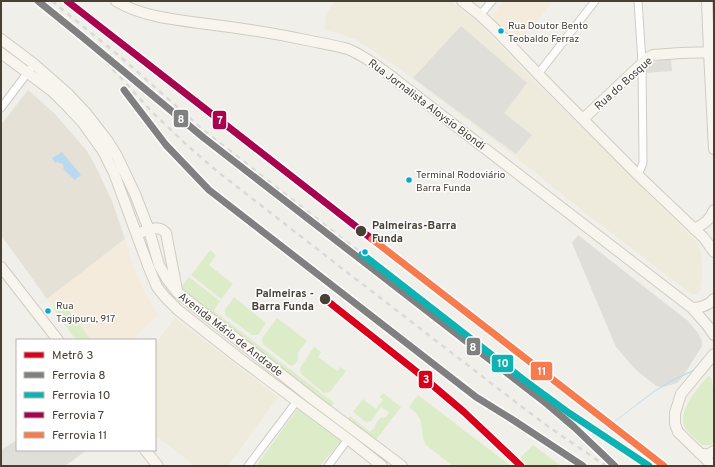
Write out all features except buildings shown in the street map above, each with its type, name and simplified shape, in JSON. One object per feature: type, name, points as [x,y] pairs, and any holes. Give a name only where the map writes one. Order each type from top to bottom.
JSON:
[{"type":"street","name":"Rua Jornalista Aloysio Biondi","points":[[116,1],[124,6],[153,16],[271,33],[332,45],[349,50],[371,61],[692,308],[714,335]]},
{"type":"street","points":[[462,1],[496,30],[638,175],[708,243],[714,252]]},
{"type":"street","points":[[480,16],[492,1]]},
{"type":"street","points":[[538,74],[595,1]]},
{"type":"street","points":[[638,1],[642,62],[643,163],[638,175]]},
{"type":"street","points":[[707,1],[711,52],[714,149]]},
{"type":"street","name":"Avenida Mário de Andrade","points":[[1,39],[31,68],[83,123],[102,151],[114,173],[149,268],[157,286],[165,298],[190,320],[382,466]]},
{"type":"street","name":"Rua do Bosque","points":[[583,119],[648,57],[653,55],[711,52]]},
{"type":"street","name":"Avenida Mário de Andrade","points":[[1,53],[31,68],[67,93],[86,113],[107,140],[135,194],[149,230],[159,265],[177,292],[314,400],[402,466]]},
{"type":"street","points":[[1,108],[31,68]]},
{"type":"street","points":[[694,229],[703,225],[714,210]]},
{"type":"street","points":[[136,233],[156,228],[160,228],[166,233],[177,292]]},
{"type":"street","points":[[1,267],[57,339]]},
{"type":"street","points":[[692,308],[704,307],[714,299]]},
{"type":"street","points":[[713,466],[678,432],[675,424],[675,413],[681,394],[714,354]]},
{"type":"street","points":[[248,466],[297,401]]},
{"type":"street","points":[[328,466],[348,439]]},
{"type":"street","points":[[146,451],[158,466]]},
{"type":"street","points":[[699,453],[706,455],[711,454],[714,451]]},
{"type":"shaded area","points":[[335,1],[451,1],[480,24],[534,81],[692,237],[699,246],[701,254],[702,280],[700,291],[697,294],[691,294],[503,147],[400,69],[356,40],[342,34],[325,30],[326,14]]},
{"type":"shaded area","points":[[504,1],[553,1],[517,45],[494,21],[494,14]]},
{"type":"shaded area","points":[[461,26],[527,83],[504,113],[532,135],[516,154],[413,78]]},
{"type":"shaded area","points":[[671,58],[672,71],[646,73],[646,68],[648,65]]},
{"type":"shaded area","points":[[28,90],[55,114],[86,150],[94,163],[112,201],[125,239],[47,299],[1,235],[1,125]]},
{"type":"shaded area","points":[[578,235],[688,321],[698,333],[702,341],[702,346],[682,378],[677,383],[663,387],[656,386],[636,370],[616,347],[572,243]]},
{"type":"shaded area","points":[[125,239],[142,288],[158,315],[133,339],[90,339],[66,306],[53,308],[47,299]]},
{"type":"shaded area","points":[[175,318],[278,397],[228,466],[195,466],[156,436],[156,343]]},
{"type":"shaded area","points":[[16,441],[16,451],[86,451],[65,466],[1,466],[1,450]]},
{"type":"green space","points":[[210,250],[216,255],[209,265],[233,284],[221,299],[191,275]]},
{"type":"green space","points":[[189,277],[220,301],[214,311],[334,403],[331,407],[179,290]]},
{"type":"green space","points":[[234,297],[266,323],[258,335],[252,335],[225,315],[225,310]]},
{"type":"green space","points":[[66,306],[90,339],[75,339],[53,308]]},
{"type":"green space","points":[[277,318],[307,341],[298,353],[297,361],[291,366],[263,344],[262,338]]},
{"type":"green space","points":[[314,347],[321,352],[318,357],[337,371],[340,367],[346,371],[330,392],[324,393],[301,374],[300,368]]},
{"type":"green space","points":[[708,376],[711,377],[713,390],[714,440],[711,445],[702,445],[685,428],[683,422],[686,407]]},
{"type":"green space","points":[[383,393],[401,407],[375,441],[347,419],[350,416],[370,432],[380,418],[386,417],[389,412],[381,407],[371,421],[366,422],[353,412],[363,399],[376,409],[383,400],[380,397]]},
{"type":"green space","points":[[418,395],[511,466],[453,466],[426,445],[423,439],[421,421],[417,414],[409,407]]},
{"type":"green space","points":[[299,407],[342,440],[320,466],[256,466]]},
{"type":"green space","points":[[533,445],[561,466],[512,466]]},
{"type":"water","points":[[62,152],[81,175],[75,180],[63,169],[63,164],[57,162],[55,163],[52,158]]},
{"type":"water","points":[[714,346],[696,370],[672,381],[654,392],[556,466],[654,391],[672,380],[695,369]]},
{"type":"railway","points":[[52,1],[123,59],[202,129],[362,254]]},
{"type":"railway","points":[[63,20],[96,51],[153,113],[218,172],[513,400],[546,425],[606,466]]},
{"type":"metro line","name":"3","points":[[325,299],[417,372],[464,412],[521,466]]},
{"type":"rail line","name":"8","points":[[38,1],[204,138],[547,404],[615,466]]},
{"type":"rail line","name":"7","points":[[67,1],[372,239]]},
{"type":"rail line","name":"8","points":[[124,90],[166,145],[209,190],[476,397],[583,466]]},
{"type":"rail line","name":"11","points":[[372,239],[664,466]]},
{"type":"rail line","name":"10","points":[[362,254],[524,380],[569,413],[649,466]]},
{"type":"place","name":"Rua Doutor Bento Teobaldo Ferraz","points":[[501,31]]},
{"type":"place","name":"Terminal Rodoviário Barra Funda","points":[[409,180]]},
{"type":"place","name":"Palmeiras-Barra Funda","points":[[361,231]]},
{"type":"place","name":"Palmeiras - Barra Funda","points":[[325,299]]},
{"type":"place","name":"Rua Tagipuru, 917","points":[[48,311]]}]
